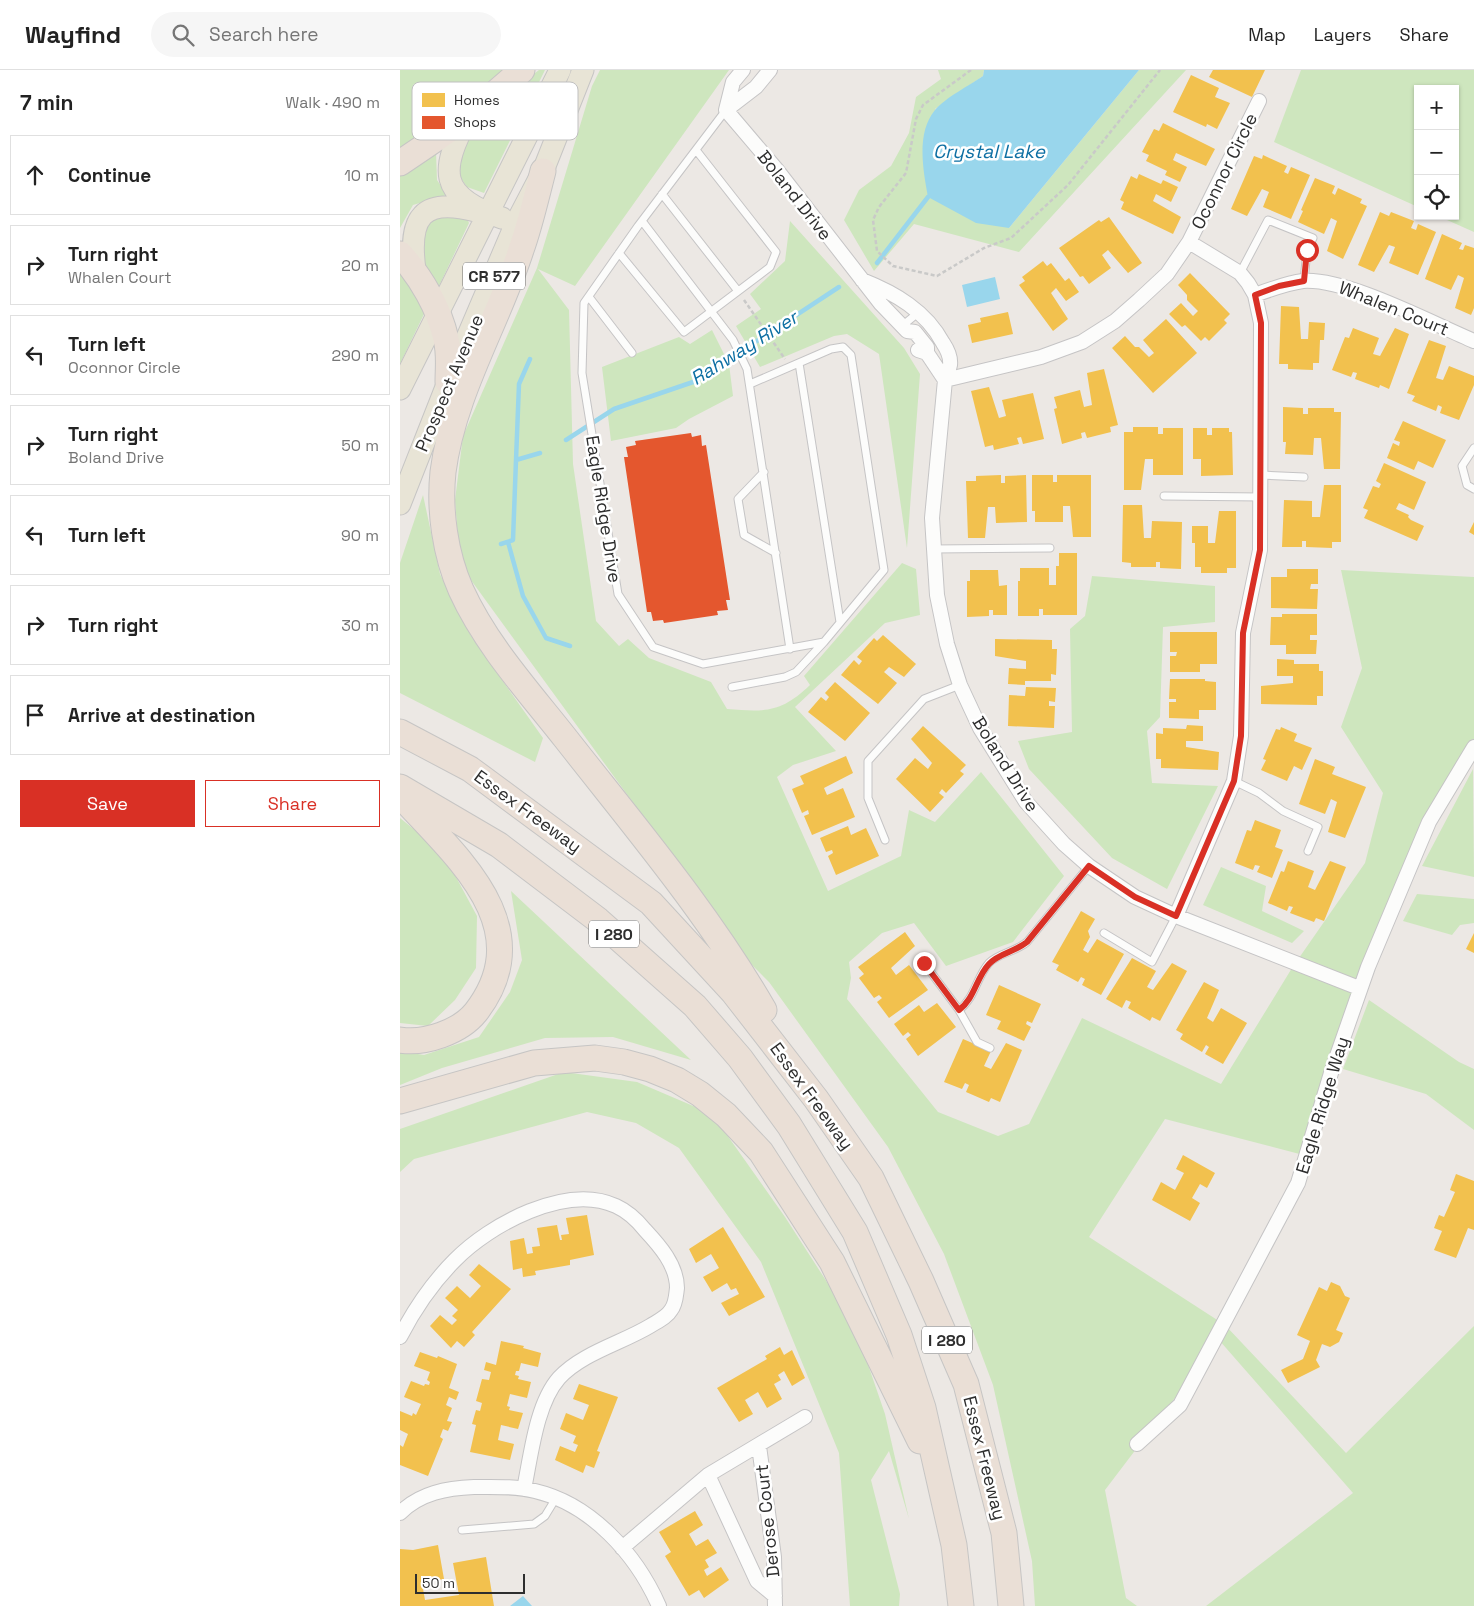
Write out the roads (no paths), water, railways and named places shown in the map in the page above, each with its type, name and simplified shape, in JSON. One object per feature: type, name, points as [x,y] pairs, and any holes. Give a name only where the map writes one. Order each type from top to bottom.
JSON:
[{"type":"highway","points":[[508,82],[522,70]]},
{"type":"highway","points":[[400,164],[435,140]]},
{"type":"highway","points":[[543,171],[521,251],[456,415],[448,448],[442,498],[444,528],[451,560],[461,590],[479,622],[509,666],[660,858],[733,957],[816,1098]]},
{"type":"highway","points":[[407,262],[437,312],[446,340],[448,382]]},
{"type":"highway","name":"Essex Freeway","points":[[400,732],[470,769],[568,839],[651,903],[734,992],[816,1098],[871,1178],[922,1281],[966,1384],[1004,1533],[1011,1606]]},
{"type":"highway","name":"Essex Freeway","points":[[400,786],[499,845],[598,920],[695,1006],[740,1058],[789,1125],[855,1232],[900,1335],[923,1408],[954,1545],[961,1606]]},
{"type":"highway","points":[[400,795],[457,857],[479,885],[496,921],[499,958],[490,989],[473,1016],[446,1034],[427,1039],[400,1040]]},
{"type":"highway","points":[[400,1101],[534,1063],[563,1059],[595,1058],[624,1062],[650,1069],[677,1080],[700,1094],[726,1115],[760,1152],[832,1262],[939,1479]]},
{"type":"highway","points":[[400,1115],[484,1078]]},
{"type":"main road","name":"CR 577","points":[[554,82],[560,70]]},
{"type":"main road","name":"Prospect Avenue","points":[[578,83],[583,70]]},
{"type":"main road","points":[[457,140],[449,158],[450,183],[458,195],[489,214]]},
{"type":"main road","name":"CR 577","points":[[400,389],[437,312],[525,140]]},
{"type":"main road","name":"Prospect Avenue","points":[[400,504],[448,382],[516,223],[543,171],[555,140]]},
{"type":"main road","points":[[407,262],[412,252],[413,231],[419,218],[429,210],[442,206],[457,206],[516,223]]},
{"type":"street","points":[[726,110],[733,82],[743,70]]},
{"type":"street","points":[[726,110],[756,87],[770,70]]},
{"type":"street","name":"Oconnor Circle","points":[[945,380],[1041,357],[1082,342],[1115,321],[1139,300],[1167,274],[1188,242],[1259,101]]},
{"type":"street","name":"Boland Drive","points":[[726,110],[777,170],[881,304],[905,328],[915,332],[920,338],[927,347],[927,353],[945,380]]},
{"type":"street","name":"Oconnor Circle","points":[[1176,916],[1234,781],[1241,736],[1243,633],[1260,550],[1261,497],[1261,323],[1255,295],[1240,273],[1188,242]]},
{"type":"street","name":"Boland Drive","points":[[862,280],[886,290],[919,311],[932,324],[947,350],[950,364],[945,380],[932,518],[937,595],[947,644],[960,685],[980,728],[1026,802],[1064,844],[1089,866],[1135,897],[1176,916],[1359,988]]},
{"type":"street","name":"Whalen Court","points":[[1255,295],[1279,286],[1304,281],[1329,282],[1352,289],[1474,341]]},
{"type":"street","name":"Eagle Ridge Way","points":[[1137,1444],[1180,1405],[1298,1183],[1359,988],[1430,822],[1474,747]]},
{"type":"street","points":[[400,1337],[412,1313],[431,1286],[456,1259],[505,1221],[533,1211],[558,1203],[582,1200],[616,1206],[634,1218],[661,1247],[674,1272],[677,1286],[676,1301],[671,1310],[663,1318],[633,1337],[574,1365],[558,1379],[538,1423],[524,1489]]},
{"type":"street","name":"Derose Court","points":[[622,1548],[708,1475],[759,1446],[804,1417]]},
{"type":"street","name":"Derose Court","points":[[759,1446],[774,1557],[775,1601]]},
{"type":"street","name":"Derose Court","points":[[708,1475],[757,1580],[775,1601]]},
{"type":"street","points":[[400,1513],[408,1505],[432,1493],[458,1488],[502,1486],[556,1497],[596,1521],[622,1548],[635,1563],[660,1606]]},
{"type":"lane","name":"Eagle Ridge Drive","points":[[726,110],[662,194],[584,303],[584,382],[618,594],[653,647],[702,664],[824,642]]},
{"type":"lane","points":[[619,253],[684,332],[770,267],[776,252],[696,150]]},
{"type":"lane","points":[[662,194],[738,291]]},
{"type":"lane","points":[[1240,273],[1268,220],[1314,238],[1307,250],[1304,281]]},
{"type":"lane","points":[[642,222],[712,311],[735,344],[744,362],[750,384],[790,649]]},
{"type":"lane","points":[[589,297],[632,353]]},
{"type":"lane","points":[[905,328],[919,311]]},
{"type":"lane","points":[[732,687],[785,678],[796,672],[824,642],[884,570],[851,356],[843,347],[831,349],[750,384]]},
{"type":"lane","points":[[799,363],[840,622]]},
{"type":"lane","points":[[1474,448],[1462,466],[1467,485],[1474,489]]},
{"type":"lane","points":[[764,472],[738,499],[744,535],[776,553]]},
{"type":"lane","points":[[1261,476],[1304,477]]},
{"type":"lane","points":[[1164,496],[1261,497]]},
{"type":"lane","points":[[933,549],[1050,548]]},
{"type":"lane","points":[[885,840],[868,798],[868,761],[924,699],[960,685]]},
{"type":"lane","points":[[1234,781],[1259,793],[1283,811],[1318,827],[1308,851]]},
{"type":"lane","points":[[959,1010],[967,1004],[981,974],[989,963],[997,957],[1019,949],[1027,942],[1089,866]]},
{"type":"lane","points":[[1104,933],[1152,962],[1176,916]]},
{"type":"lane","points":[[924,963],[959,1010],[977,1042],[990,1048]]},
{"type":"lane","points":[[462,1530],[534,1524],[544,1516],[556,1497]]},
{"type":"water","name":"Crystal Lake","points":[[984,70],[1139,70],[1009,228],[976,223],[928,197],[926,186],[922,152],[925,129],[929,119],[945,101],[983,76]]},
{"type":"water","points":[[995,277],[1000,299],[967,307],[962,285]]},
{"type":"water","points":[[523,1596],[532,1606],[510,1606]]},
{"type":"waterway","name":"Rahway River","points":[[877,263],[928,197]]},
{"type":"waterway","name":"Rahway River","points":[[566,440],[614,409],[696,381],[839,287]]},
{"type":"waterway","points":[[516,460],[519,384],[530,359]]},
{"type":"waterway","name":"Rahway River","points":[[501,544],[513,540],[516,460],[540,453]]},
{"type":"waterway","points":[[508,542],[523,596],[546,638],[570,646]]}]
